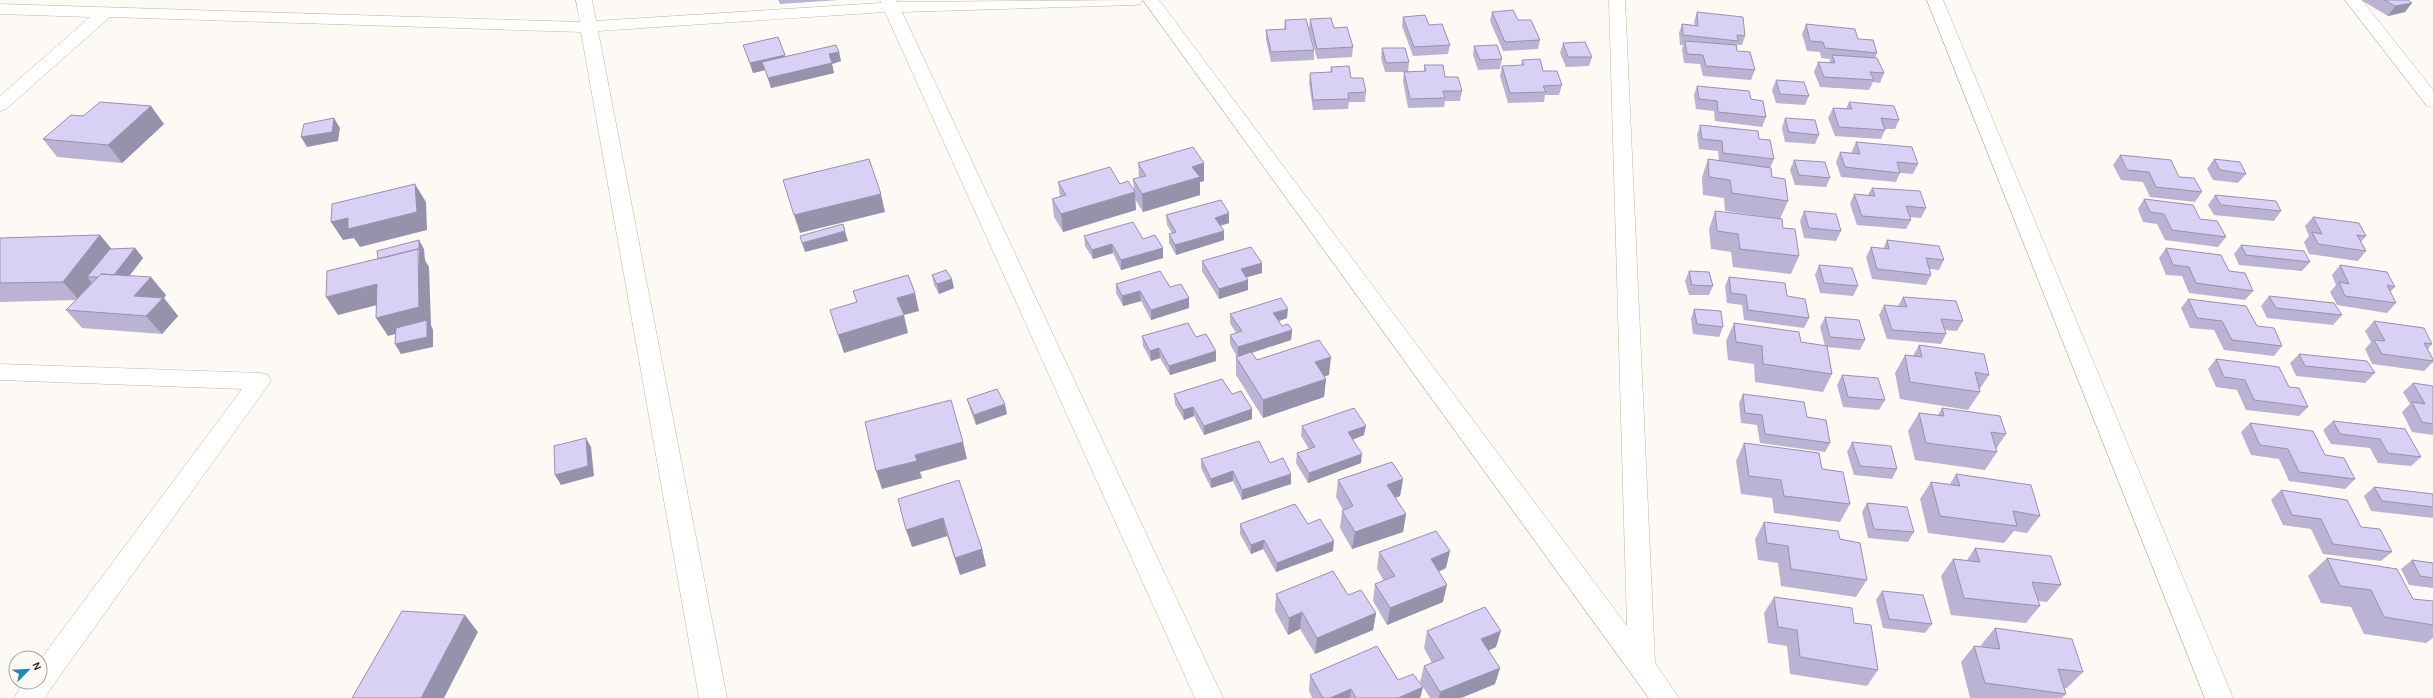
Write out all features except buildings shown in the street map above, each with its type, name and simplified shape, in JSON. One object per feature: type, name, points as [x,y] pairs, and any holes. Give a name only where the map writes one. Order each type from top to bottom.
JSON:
[{"type":"street","points":[[584,0],[713,698]]},
{"type":"street","points":[[0,9],[588,27],[890,4],[1134,0]]},
{"type":"street","points":[[1151,0],[1665,698]]},
{"type":"street","points":[[1617,0],[1642,665]]},
{"type":"street","points":[[1935,0],[2219,698]]},
{"type":"street","points":[[2353,0],[2433,102]]},
{"type":"street","points":[[890,4],[1209,698]]},
{"type":"street","points":[[0,105],[106,12]]},
{"type":"street","points":[[0,372],[260,381],[48,671]]}]
